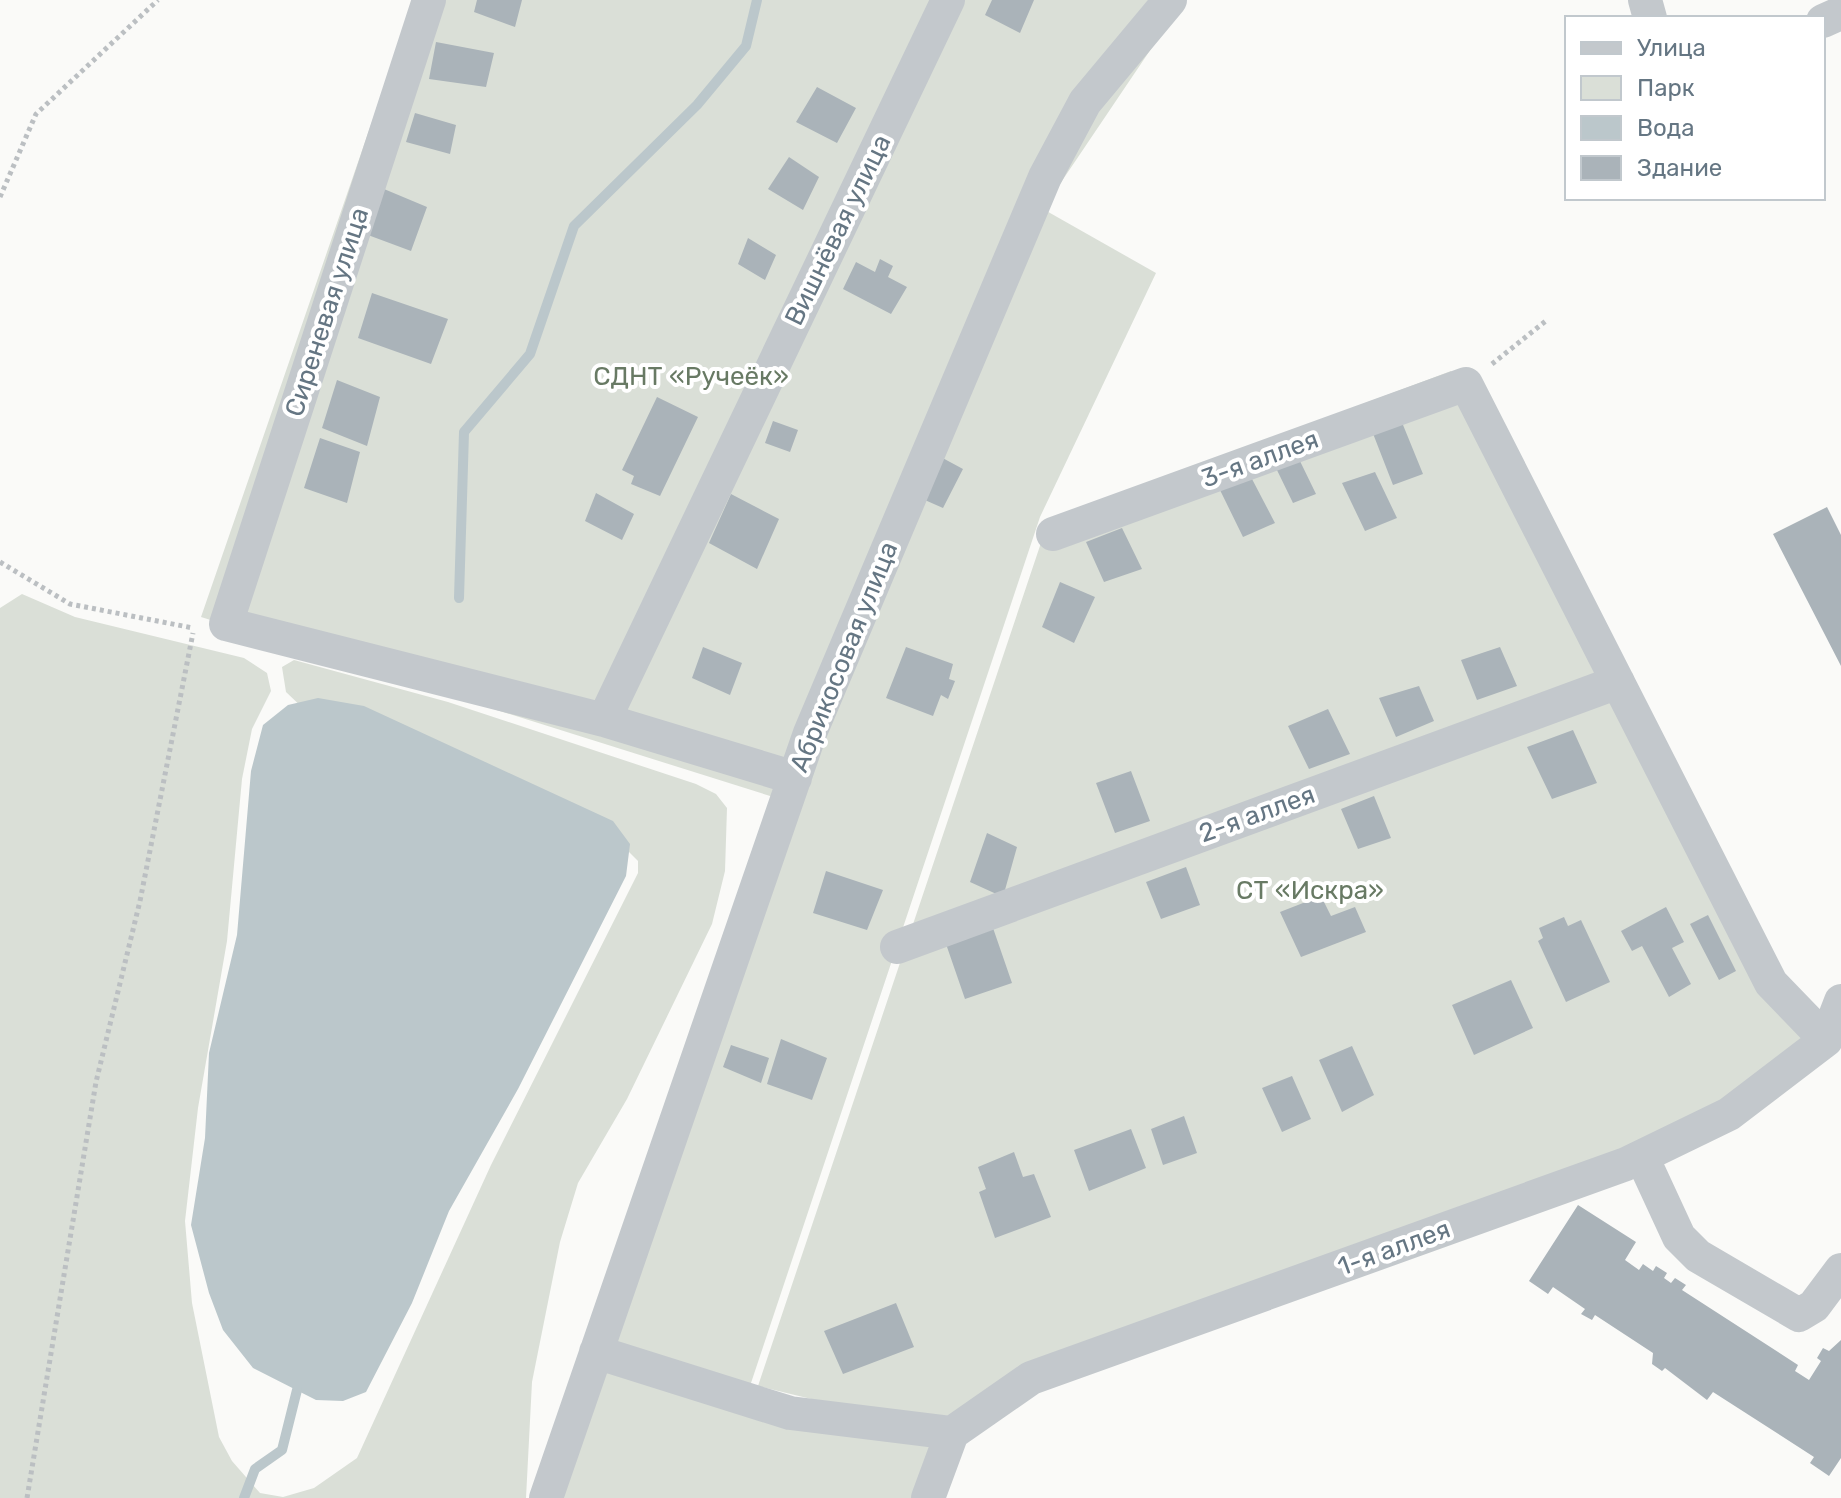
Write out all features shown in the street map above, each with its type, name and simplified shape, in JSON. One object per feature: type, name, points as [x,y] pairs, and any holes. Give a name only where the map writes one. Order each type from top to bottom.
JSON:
[{"type":"street","name":"Сиреневая улица","points":[[210,626],[429,0]]},
{"type":"street","name":"Вишнёвая улица","points":[[604,720],[948,0]]},
{"type":"street","name":"Абрикосовая улица","points":[[546,1498],[810,733],[1045,177],[1085,102],[1170,0]]},
{"type":"street","points":[[1466,384],[1771,983],[1826,1040],[1841,1001]]},
{"type":"street","name":"3-я аллея","points":[[1053,534],[1466,384]]},
{"type":"street","points":[[210,626],[604,720],[795,778]]},
{"type":"street","name":"2-я аллея","points":[[897,947],[1618,682]]},
{"type":"street","name":"1-я аллея","points":[[952,1433],[1031,1378],[1642,1157],[1729,1114],[1826,1040]]},
{"type":"street","points":[[1642,1157],[1679,1237],[1698,1256],[1799,1315],[1814,1306],[1841,1270]]},
{"type":"street","points":[[596,1352],[790,1413],[952,1433],[928,1498]]},
{"type":"path","points":[[0,197],[36,114],[158,0]]},
{"type":"path","points":[[1466,384],[1547,320]]},
{"type":"path","points":[[0,562],[70,604],[210,626],[96,1082],[27,1498]]},
{"type":"green space","points":[[414,0],[1184,0],[1043,209],[1156,273],[1040,517],[748,1392],[922,1426],[758,1386],[1048,522],[1451,371],[1760,966],[1820,1041],[1642,1157],[1031,1378],[952,1433],[928,1498],[543,1498],[783,800],[201,617]]},
{"type":"green space","points":[[22,594],[75,617],[244,658],[267,673],[271,691],[252,729],[242,779],[227,941],[198,1108],[185,1221],[192,1303],[219,1437],[232,1461],[260,1493],[283,1497],[314,1488],[357,1458],[491,1165],[638,873],[638,861],[616,839],[307,712],[286,692],[282,667],[294,660],[448,702],[696,784],[716,794],[727,808],[725,871],[712,924],[627,1099],[578,1183],[560,1242],[532,1382],[526,1498],[0,1498],[0,608]]},
{"type":"water","points":[[318,698],[364,706],[613,821],[630,844],[626,876],[518,1089],[449,1211],[412,1303],[366,1392],[343,1401],[316,1400],[253,1368],[223,1330],[209,1293],[191,1225],[205,1138],[209,1053],[237,935],[251,771],[263,725],[288,705]]},
{"type":"building","points":[[477,0],[522,0],[515,27],[474,12]]},
{"type":"building","points":[[992,0],[1034,0],[1020,33],[985,15]]},
{"type":"building","points":[[436,42],[494,53],[486,87],[429,79]]},
{"type":"building","points":[[817,87],[856,108],[837,143],[796,122]]},
{"type":"building","points":[[415,113],[456,125],[450,154],[406,142]]},
{"type":"building","points":[[789,157],[819,177],[803,210],[768,189]]},
{"type":"building","points":[[384,189],[427,207],[411,251],[368,235]]},
{"type":"building","points":[[748,238],[776,255],[765,280],[738,264]]},
{"type":"building","points":[[880,259],[893,266],[888,277],[907,287],[891,314],[843,289],[856,262],[875,272]]},
{"type":"building","points":[[372,293],[448,319],[431,364],[358,338]]},
{"type":"building","points":[[337,380],[380,397],[367,446],[322,428]]},
{"type":"building","points":[[657,397],[698,417],[660,496],[631,484],[634,476],[622,470]]},
{"type":"building","points":[[1401,420],[1423,474],[1393,485],[1372,431]]},
{"type":"building","points":[[773,421],[798,430],[790,452],[765,443]]},
{"type":"building","points":[[320,438],[360,452],[347,503],[304,488]]},
{"type":"building","points":[[937,455],[963,469],[943,508],[918,497]]},
{"type":"building","points":[[1298,457],[1316,494],[1293,503],[1275,466]]},
{"type":"building","points":[[1375,472],[1397,518],[1365,531],[1342,483]]},
{"type":"building","points":[[1252,479],[1275,523],[1243,537],[1220,490]]},
{"type":"building","points":[[596,493],[634,514],[622,540],[585,521]]},
{"type":"building","points":[[731,494],[779,519],[757,569],[709,543]]},
{"type":"building","points":[[1827,507],[1841,535],[1841,666],[1773,534]]},
{"type":"building","points":[[1122,528],[1142,569],[1104,582],[1086,542]]},
{"type":"building","points":[[1060,582],[1095,597],[1074,643],[1042,627]]},
{"type":"building","points":[[703,647],[742,663],[730,695],[692,678]]},
{"type":"building","points":[[906,647],[953,664],[949,679],[955,681],[948,699],[941,695],[933,716],[886,698]]},
{"type":"building","points":[[1500,647],[1517,686],[1477,700],[1461,660]]},
{"type":"building","points":[[1419,686],[1434,721],[1396,737],[1379,698]]},
{"type":"building","points":[[1328,709],[1350,754],[1309,769],[1288,726]]},
{"type":"building","points":[[1573,730],[1597,783],[1552,799],[1527,747]]},
{"type":"building","points":[[1131,771],[1150,821],[1115,833],[1096,783]]},
{"type":"building","points":[[1374,796],[1391,838],[1358,849],[1341,809]]},
{"type":"building","points":[[987,833],[1017,847],[1003,897],[970,882]]},
{"type":"building","points":[[1186,867],[1200,905],[1161,919],[1146,882]]},
{"type":"building","points":[[826,871],[883,890],[867,930],[813,913]]},
{"type":"building","points":[[1321,896],[1331,916],[1355,907],[1366,932],[1301,957],[1280,912]]},
{"type":"building","points":[[1666,907],[1684,942],[1672,948],[1691,984],[1669,997],[1642,946],[1632,951],[1621,931]]},
{"type":"building","points":[[1708,915],[1736,971],[1719,980],[1690,924]]},
{"type":"building","points":[[1564,917],[1568,926],[1581,920],[1610,982],[1566,1002],[1538,941],[1543,938],[1539,928]]},
{"type":"building","points":[[993,928],[1012,983],[965,999],[946,944]]},
{"type":"building","points":[[1511,980],[1533,1028],[1474,1055],[1452,1005]]},
{"type":"building","points":[[781,1039],[827,1058],[812,1100],[767,1084]]},
{"type":"building","points":[[731,1045],[769,1058],[761,1083],[723,1067]]},
{"type":"building","points":[[1352,1046],[1374,1095],[1342,1112],[1319,1060]]},
{"type":"building","points":[[1292,1076],[1311,1119],[1282,1132],[1262,1088]]},
{"type":"building","points":[[1184,1116],[1197,1153],[1163,1165],[1151,1129]]},
{"type":"building","points":[[1131,1129],[1146,1168],[1089,1191],[1074,1150]]},
{"type":"building","points":[[1014,1152],[1023,1177],[1034,1174],[1051,1217],[995,1238],[979,1192],[986,1189],[978,1167]]},
{"type":"building","points":[[1578,1205],[1636,1242],[1625,1260],[1639,1270],[1643,1264],[1653,1271],[1656,1266],[1667,1273],[1664,1278],[1671,1283],[1675,1278],[1686,1285],[1682,1290],[1798,1365],[1795,1371],[1809,1380],[1821,1361],[1817,1358],[1823,1348],[1829,1351],[1841,1340],[1841,1458],[1829,1476],[1810,1463],[1814,1457],[1713,1392],[1707,1400],[1665,1368],[1662,1371],[1652,1364],[1653,1353],[1595,1315],[1592,1320],[1581,1314],[1585,1309],[1553,1287],[1548,1294],[1529,1281]]},
{"type":"building","points":[[896,1303],[914,1347],[843,1374],[824,1331]]},
{"type":"waterway","points":[[459,598],[464,432],[530,354],[574,226],[697,105],[746,46],[757,0]]},
{"type":"waterway","points":[[244,1498],[255,1469],[282,1450],[297,1390]]},
{"type":"park label","name":"СДНТ «Ручеёк»","points":[[691,376]]},
{"type":"park label","name":"СТ «Искра»","points":[[1310,890]]}]
